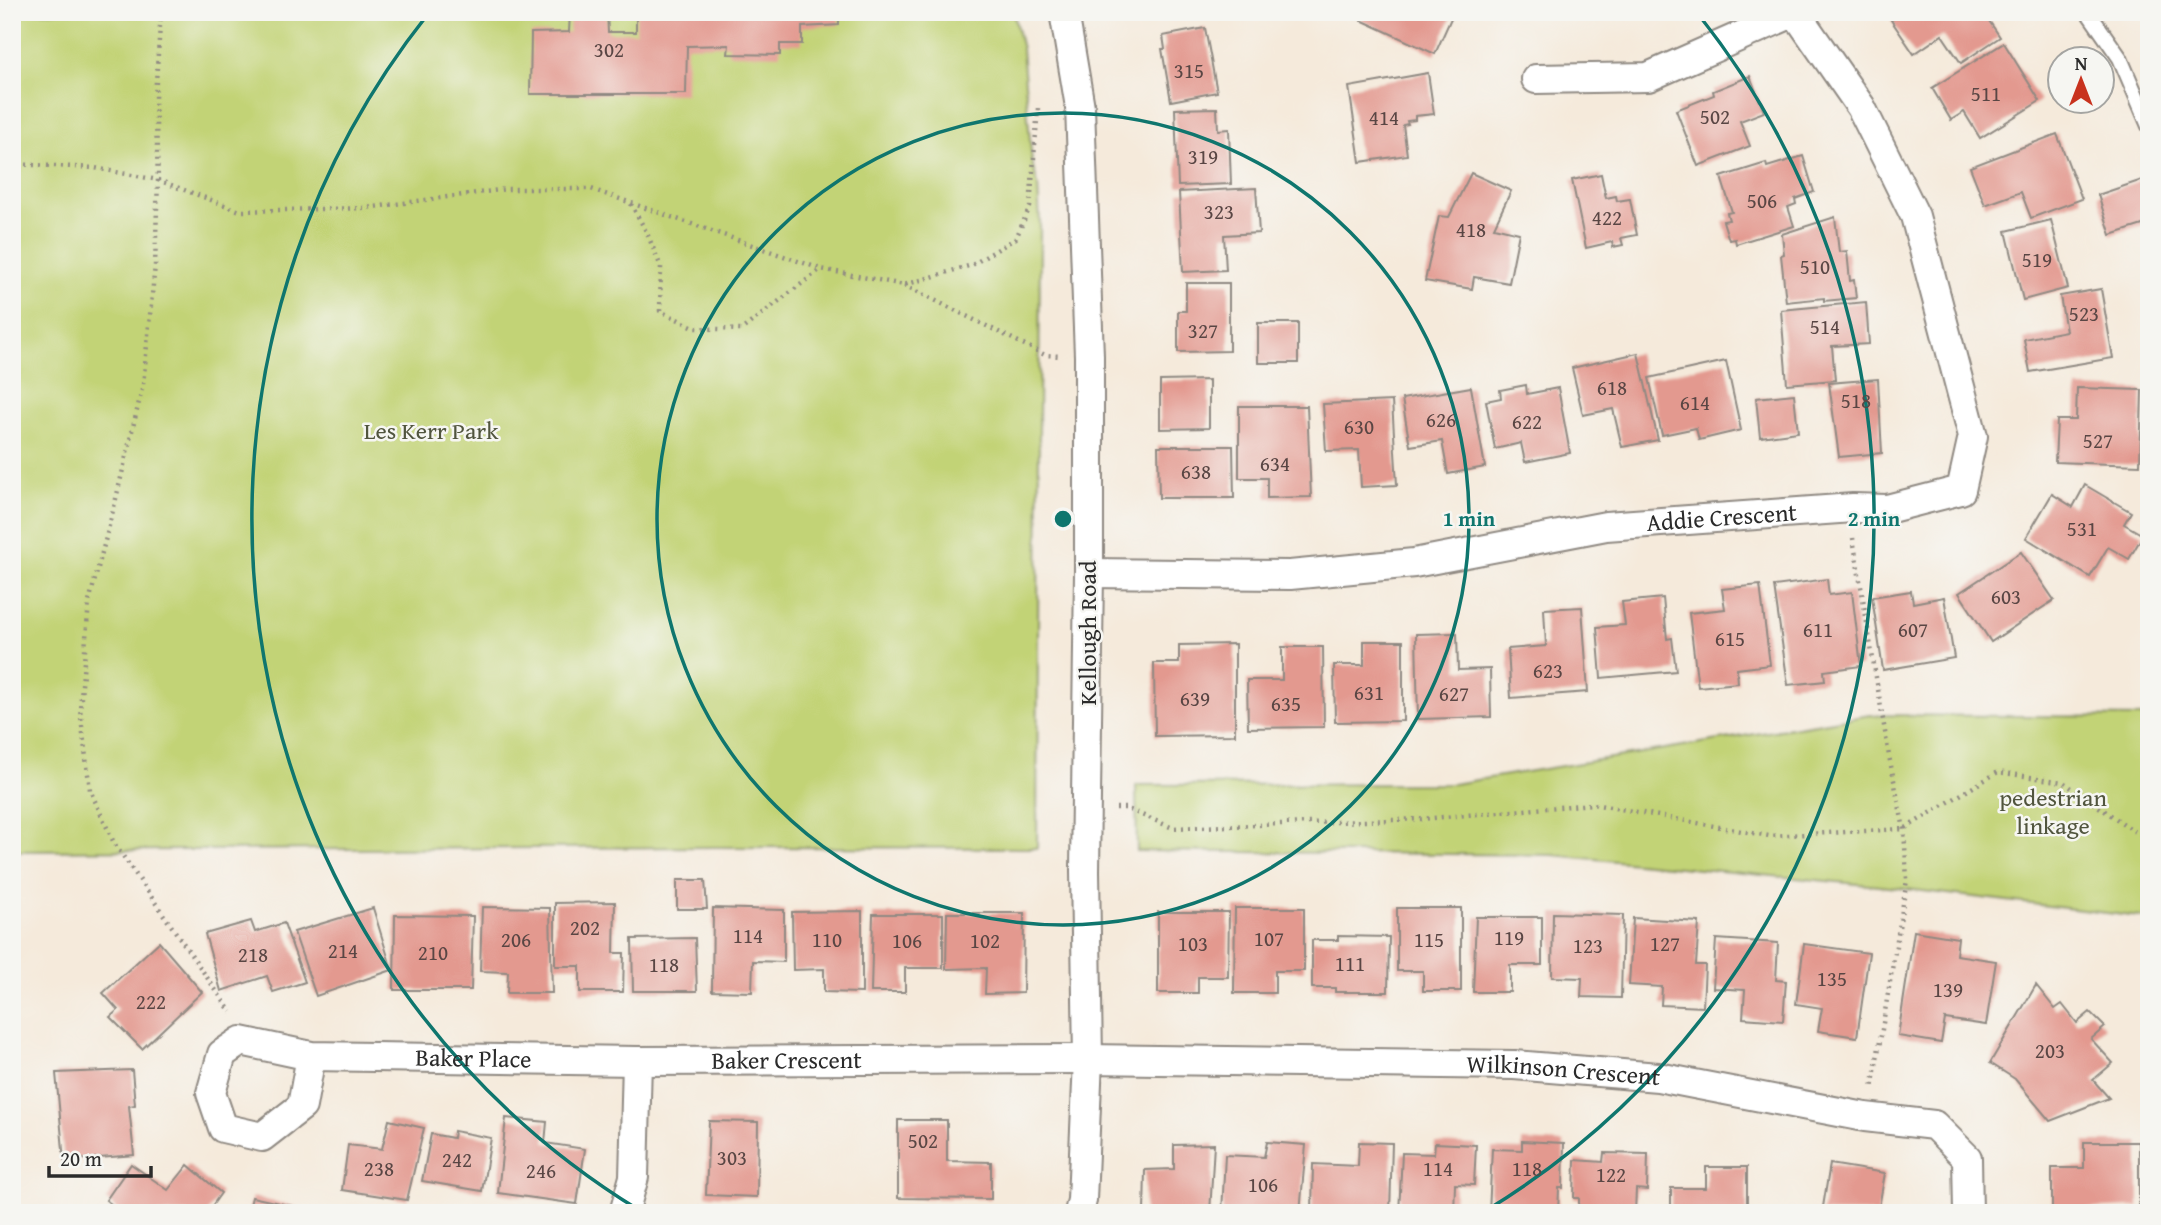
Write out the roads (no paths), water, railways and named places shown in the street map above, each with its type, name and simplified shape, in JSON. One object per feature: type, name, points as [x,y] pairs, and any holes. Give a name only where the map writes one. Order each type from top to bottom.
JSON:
[{"type":"street","name":"Kellough Road","points":[[1064,12],[1080,107],[1089,356],[1085,871],[1088,1059],[1082,1200],[1079,1213]]},
{"type":"street","name":"Addie Crescent","points":[[1089,573],[1290,575],[1414,562],[1606,526],[1853,508],[1886,509],[1961,490],[1973,436],[1915,216],[1861,107],[1795,12]]},
{"type":"street","points":[[1536,79],[1648,77],[1795,12]]},
{"type":"street","name":"Baker Place","points":[[310,1056],[638,1061]]},
{"type":"street","name":"Baker Crescent","points":[[638,1061],[1088,1059]]},
{"type":"street","name":"Wilkinson Crescent","points":[[1088,1059],[1514,1065],[1657,1077],[1865,1117],[1934,1125],[1967,1158],[1968,1213]]},
{"type":"street","points":[[624,1213],[634,1177],[638,1061]]},
{"type":"lane","points":[[2088,12],[2120,58],[2149,126]]},
{"type":"park label","name":"Les Kerr Park","points":[[431,431]]},
{"type":"park label","name":"pedestrian linkage","points":[[2053,812]]}]
